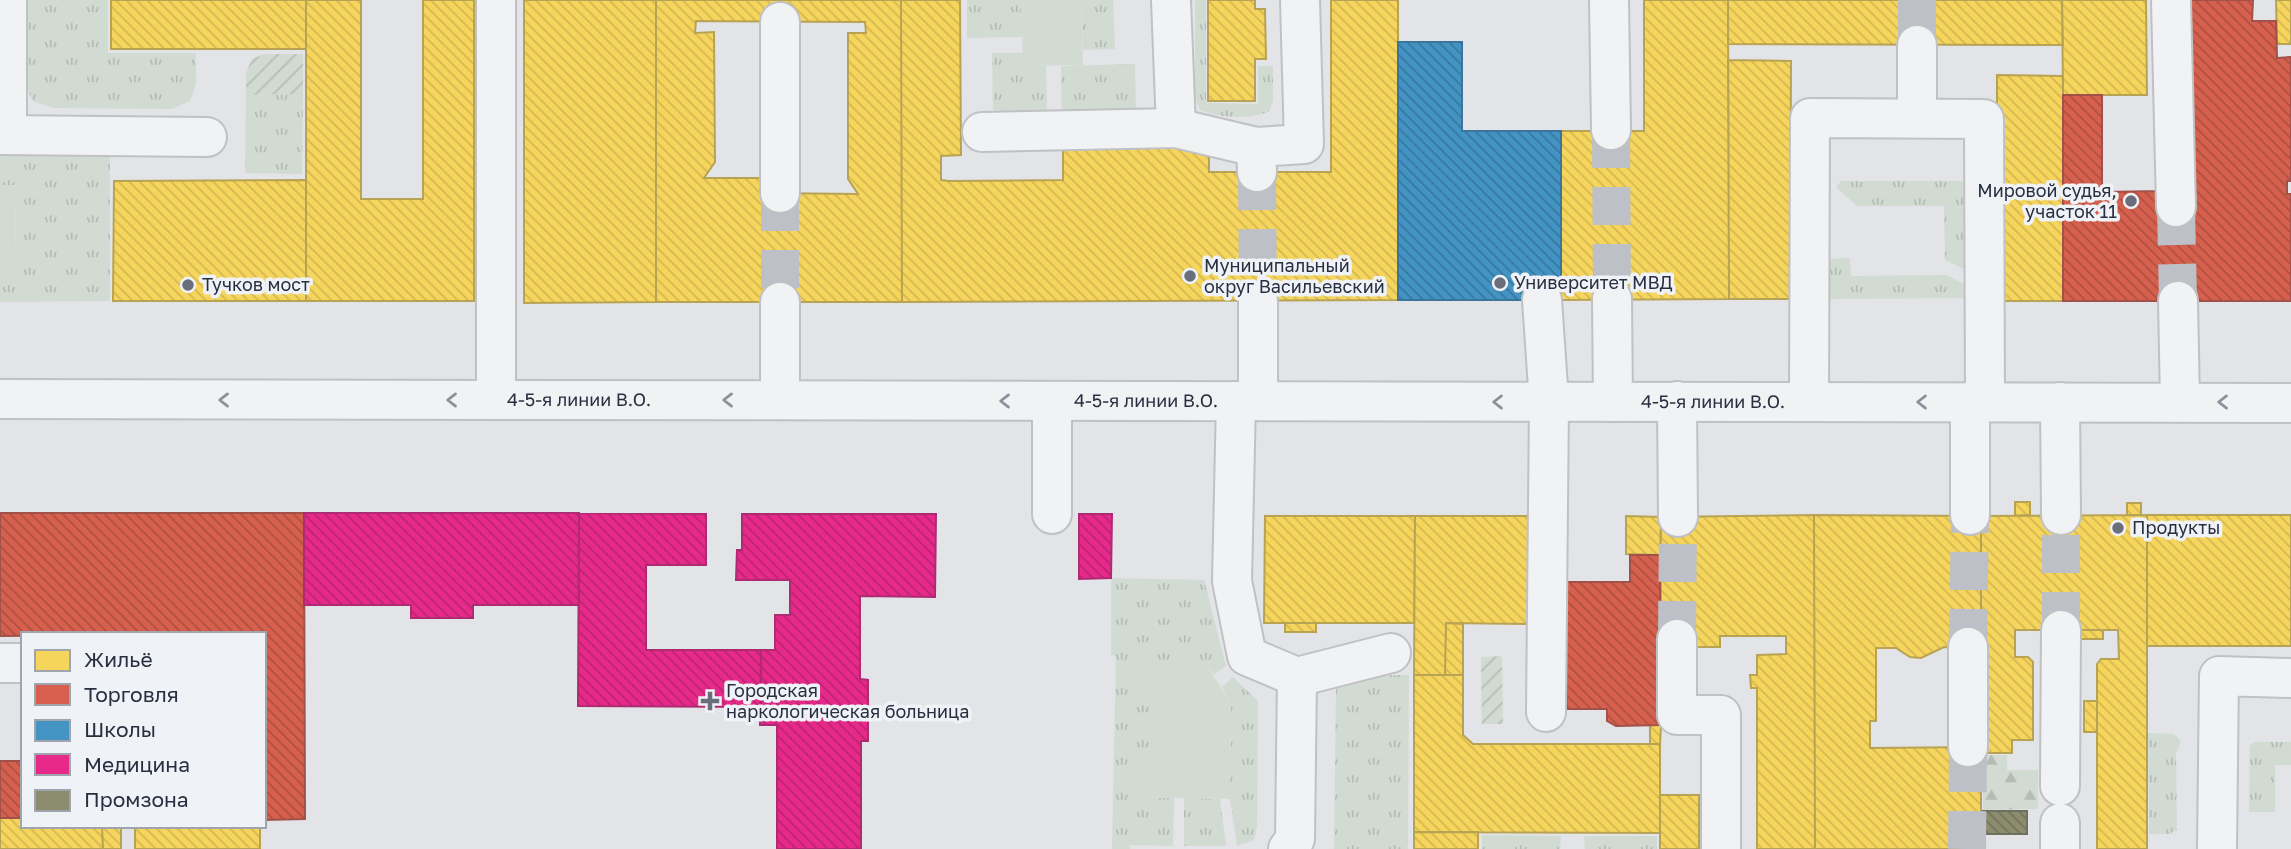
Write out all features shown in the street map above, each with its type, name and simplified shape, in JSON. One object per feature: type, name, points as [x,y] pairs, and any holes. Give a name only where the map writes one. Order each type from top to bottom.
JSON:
[{"type":"street","points":[[7,0],[4,135],[207,137]]},
{"type":"street","points":[[496,0],[496,400]]},
{"type":"street","points":[[1171,0],[1176,128]]},
{"type":"street","points":[[982,132],[1176,128],[1256,159],[1304,144],[1300,0]]},
{"type":"street","points":[[1609,0],[1611,131]]},
{"type":"street","points":[[2171,0],[2176,207]]},
{"type":"street","points":[[780,22],[780,193]]},
{"type":"street","points":[[1917,45],[1917,118]]},
{"type":"street","points":[[1809,401],[1810,118],[1984,119],[1978,402],[1970,515]]},
{"type":"street","points":[[1612,299],[1613,402]]},
{"type":"street","points":[[1258,300],[1232,581],[1247,656],[1297,677],[1391,653]]},
{"type":"street","points":[[1542,300],[1549,402],[1546,712]]},
{"type":"street","points":[[2178,301],[2180,402]]},
{"type":"street","points":[[780,302],[780,400]]},
{"type":"street","name":"4-5-я линии В.О.","points":[[0,399],[2291,402]]},
{"type":"street","points":[[1052,401],[1052,514]]},
{"type":"street","points":[[1677,401],[1678,517]]},
{"type":"street","points":[[2060,402],[2061,515]]},
{"type":"street","points":[[2060,819],[2061,630]]},
{"type":"street","points":[[1677,639],[1677,715],[1721,715],[1721,849]]},
{"type":"street","points":[[1968,647],[1968,747]]},
{"type":"street","points":[[0,663],[21,663]]},
{"type":"street","points":[[2217,849],[2219,676],[2291,678]]},
{"type":"street","points":[[1288,849],[1296,839],[1297,677]]},
{"type":"green space","points":[[24,0],[108,0],[108,53],[196,53],[196,84],[190,101],[172,109],[53,108],[33,101],[24,83]]},
{"type":"green space","points":[[967,0],[1021,0],[1022,37],[967,38]]},
{"type":"green space","points":[[1021,0],[1081,0],[1083,65],[1023,66]]},
{"type":"green space","points":[[1081,0],[1113,0],[1115,49],[1083,50]]},
{"type":"green space","points":[[1195,0],[1206,0],[1206,103],[1258,104],[1258,66],[1273,66],[1273,101],[1269,111],[1254,116],[1235,117],[1200,110],[1195,97]]},
{"type":"green space","points":[[992,53],[1023,53],[1023,66],[1046,66],[1047,118],[1009,119],[993,109]]},
{"type":"green space","points":[[264,54],[303,54],[303,94],[246,95],[246,73],[252,59]]},
{"type":"green space","points":[[1135,64],[1136,116],[1062,118],[1061,66]]},
{"type":"green space","points":[[303,94],[302,174],[245,173],[246,95]]},
{"type":"green space","points":[[110,152],[110,301],[0,302],[0,265],[15,265],[16,186],[0,185],[0,153]]},
{"type":"green space","points":[[1841,181],[1971,181],[1972,273],[1945,260],[1944,206],[1857,206],[1836,187]]},
{"type":"green space","points":[[0,185],[16,185],[15,265],[0,265]]},
{"type":"green space","points":[[1850,258],[1851,276],[1946,275],[1972,288],[1972,298],[1827,299],[1826,259]]},
{"type":"green space","points":[[1111,578],[1204,580],[1226,666],[1214,675],[1206,665],[1135,698],[1155,699],[1154,763],[1135,797],[1174,798],[1173,846],[1130,845],[1130,849],[1112,849],[1116,656],[1111,655]]},
{"type":"green space","points":[[1502,656],[1503,724],[1482,724],[1481,657]]},
{"type":"green space","points":[[1135,665],[1206,665],[1231,703],[1230,799],[1135,797],[1136,763],[1154,763],[1155,700],[1134,699]]},
{"type":"green space","points":[[1350,675],[1409,675],[1408,849],[1334,849],[1336,688],[1339,678]]},
{"type":"green space","points":[[1233,677],[1258,701],[1257,827],[1254,840],[1237,846],[1230,799],[1231,703],[1222,687]]},
{"type":"green space","points":[[2148,733],[2174,734],[2181,741],[2176,753],[2177,830],[2169,834],[2149,834]]},
{"type":"green space","points":[[2254,742],[2291,742],[2291,765],[2275,765],[2275,812],[2249,812],[2250,746]]},
{"type":"green space","points":[[1983,755],[2007,755],[2007,770],[2038,770],[2038,809],[1983,810]]},
{"type":"green space","points":[[1184,798],[1220,799],[1226,846],[1184,846]]},
{"type":"green space","points":[[1482,835],[1561,836],[1560,849],[1482,849]]},
{"type":"green space","points":[[1584,836],[1657,836],[1657,849],[1585,849]]},
{"type":"building: Жильё","points":[[111,0],[306,0],[306,49],[111,49]]},
{"type":"building: Жильё","points":[[306,0],[361,0],[361,199],[423,199],[423,0],[474,0],[474,301],[306,301]]},
{"type":"building: Жильё","points":[[524,0],[656,0],[656,302],[524,303]]},
{"type":"building: Жильё","points":[[656,0],[901,0],[902,302],[800,302],[800,314],[761,316],[761,302],[656,302]],"holes":[[[696,21],[865,22],[866,33],[848,33],[848,179],[858,194],[767,193],[768,178],[704,178],[715,162],[714,32],[695,33]]]},
{"type":"building: Жильё","points":[[901,0],[960,0],[961,155],[941,156],[941,180],[949,181],[1063,180],[1063,146],[1209,146],[1209,172],[1331,172],[1331,0],[1398,0],[1398,300],[902,302]]},
{"type":"building: Жильё","points":[[1208,0],[1255,0],[1255,9],[1265,9],[1266,59],[1255,59],[1255,101],[1208,101]]},
{"type":"building: Жильё","points":[[1644,0],[1728,0],[1729,299],[1561,300],[1561,131],[1644,131]]},
{"type":"building: Жильё","points":[[1728,0],[2062,0],[2063,45],[1728,44]]},
{"type":"building: Жильё","points":[[2062,0],[2146,0],[2147,95],[2063,95]]},
{"type":"building: Жильё","points":[[2276,0],[2291,0],[2291,44],[2277,44]]},
{"type":"building: Жильё","points":[[1728,60],[1791,61],[1790,299],[1729,299]]},
{"type":"building: Жильё","points":[[1997,75],[2063,76],[2063,301],[1997,301]]},
{"type":"building: Жильё","points":[[306,180],[306,301],[113,301],[114,181]]},
{"type":"building: Жильё","points":[[2015,502],[2030,502],[2030,515],[2015,516]]},
{"type":"building: Жильё","points":[[2127,503],[2141,503],[2141,515],[2127,515]]},
{"type":"building: Жильё","points":[[1814,515],[1981,516],[1981,648],[1944,647],[1921,658],[1910,657],[1896,648],[1876,648],[1876,721],[1870,721],[1870,748],[1981,747],[1981,849],[1815,849]]},
{"type":"building: Жильё","points":[[1814,515],[1815,849],[1757,849],[1757,688],[1751,688],[1750,675],[1757,675],[1757,655],[1786,654],[1786,636],[1720,636],[1720,647],[1689,647],[1660,640],[1661,517]]},
{"type":"building: Жильё","points":[[2147,515],[2291,515],[2291,646],[2147,646]]},
{"type":"building: Жильё","points":[[2147,515],[2147,849],[2097,849],[2097,664],[2101,659],[2119,659],[2118,630],[2015,630],[2015,657],[2028,657],[2033,662],[2033,740],[2012,740],[2012,753],[1981,753],[1981,516]]},
{"type":"building: Жильё","points":[[1265,516],[1415,516],[1414,623],[1264,623]]},
{"type":"building: Жильё","points":[[1415,516],[1531,516],[1531,624],[1446,623],[1445,675],[1414,675]]},
{"type":"building: Жильё","points":[[1626,516],[1661,517],[1660,555],[1626,554]]},
{"type":"building: Жильё","points":[[1285,623],[1316,623],[1316,632],[1285,632]]},
{"type":"building: Жильё","points":[[1446,623],[1463,624],[1463,675],[1445,675]]},
{"type":"building: Жильё","points":[[2081,630],[2103,630],[2103,639],[2081,639]]},
{"type":"building: Жильё","points":[[1414,675],[1463,675],[1463,735],[1473,744],[1660,744],[1660,833],[1414,832]]},
{"type":"building: Жильё","points":[[2084,701],[2097,701],[2097,732],[2084,732]]},
{"type":"building: Жильё","points":[[1650,725],[1661,725],[1660,744],[1650,744]]},
{"type":"building: Жильё","points":[[1660,795],[1699,795],[1699,849],[1660,849]]},
{"type":"building: Жильё","points":[[0,818],[21,818],[21,828],[102,828],[103,849],[0,849]]},
{"type":"building: Жильё","points":[[102,828],[121,828],[121,849],[103,849]]},
{"type":"building: Жильё","points":[[135,828],[260,828],[260,849],[135,849]]},
{"type":"building: Жильё","points":[[1414,832],[1478,832],[1478,849],[1414,849]]},
{"type":"building: Торговля","points":[[2186,0],[2253,0],[2252,21],[2276,21],[2277,58],[2291,57],[2291,181],[2287,181],[2287,194],[2291,194],[2291,301],[2063,301],[2063,95],[2102,95],[2102,192],[2162,191]]},
{"type":"building: Торговля","points":[[0,513],[304,513],[305,819],[266,820],[266,632],[21,632],[21,636],[0,636]]},
{"type":"building: Торговля","points":[[1630,555],[1660,555],[1661,725],[1616,726],[1607,721],[1607,709],[1567,709],[1564,582],[1630,582]]},
{"type":"building: Торговля","points":[[0,761],[21,761],[21,818],[0,818]]},
{"type":"building: Школы","points":[[1398,42],[1462,42],[1462,131],[1561,131],[1561,300],[1398,300]]},
{"type":"building: Медицина","points":[[304,513],[579,513],[579,605],[473,605],[473,618],[411,618],[411,605],[304,605]]},
{"type":"building: Медицина","points":[[579,513],[706,514],[706,565],[646,565],[646,650],[761,650],[761,707],[578,706]]},
{"type":"building: Медицина","points":[[742,514],[936,514],[935,597],[860,596],[860,679],[868,680],[868,741],[861,741],[861,849],[777,849],[777,725],[760,725],[761,650],[775,650],[775,615],[790,615],[790,580],[736,580],[737,550],[742,550]]},
{"type":"building: Медицина","points":[[1079,514],[1112,514],[1111,578],[1079,579]]},
{"type":"building: Промзона","points":[[1983,811],[2027,811],[2027,834],[1984,834]]},
{"type":"tunnel","points":[[1917,0],[1917,45]]},
{"type":"tunnel","points":[[1611,130],[1612,299]]},
{"type":"tunnel","points":[[1257,172],[1258,301]]},
{"type":"tunnel","points":[[780,193],[780,302]]},
{"type":"tunnel","points":[[2176,207],[2178,301]]},
{"type":"tunnel","points":[[1968,647],[1970,515]]},
{"type":"tunnel","points":[[2061,515],[2061,630]]},
{"type":"tunnel","points":[[1677,639],[1678,517]]},
{"type":"tunnel","points":[[1967,849],[1968,747]]},
{"type":"place","name":"Мировой судья, участок 11","points":[[2131,201]]},
{"type":"place","name":"Муниципальный округ Васильевский","points":[[1190,276]]},
{"type":"place","name":"Университет МВД","points":[[1500,283]]},
{"type":"place","name":"Тучков мост","points":[[188,285]]},
{"type":"place","name":"Продукты","points":[[2118,528]]},
{"type":"place","name":"Городская наркологическая больница","points":[[710,701]]}]
